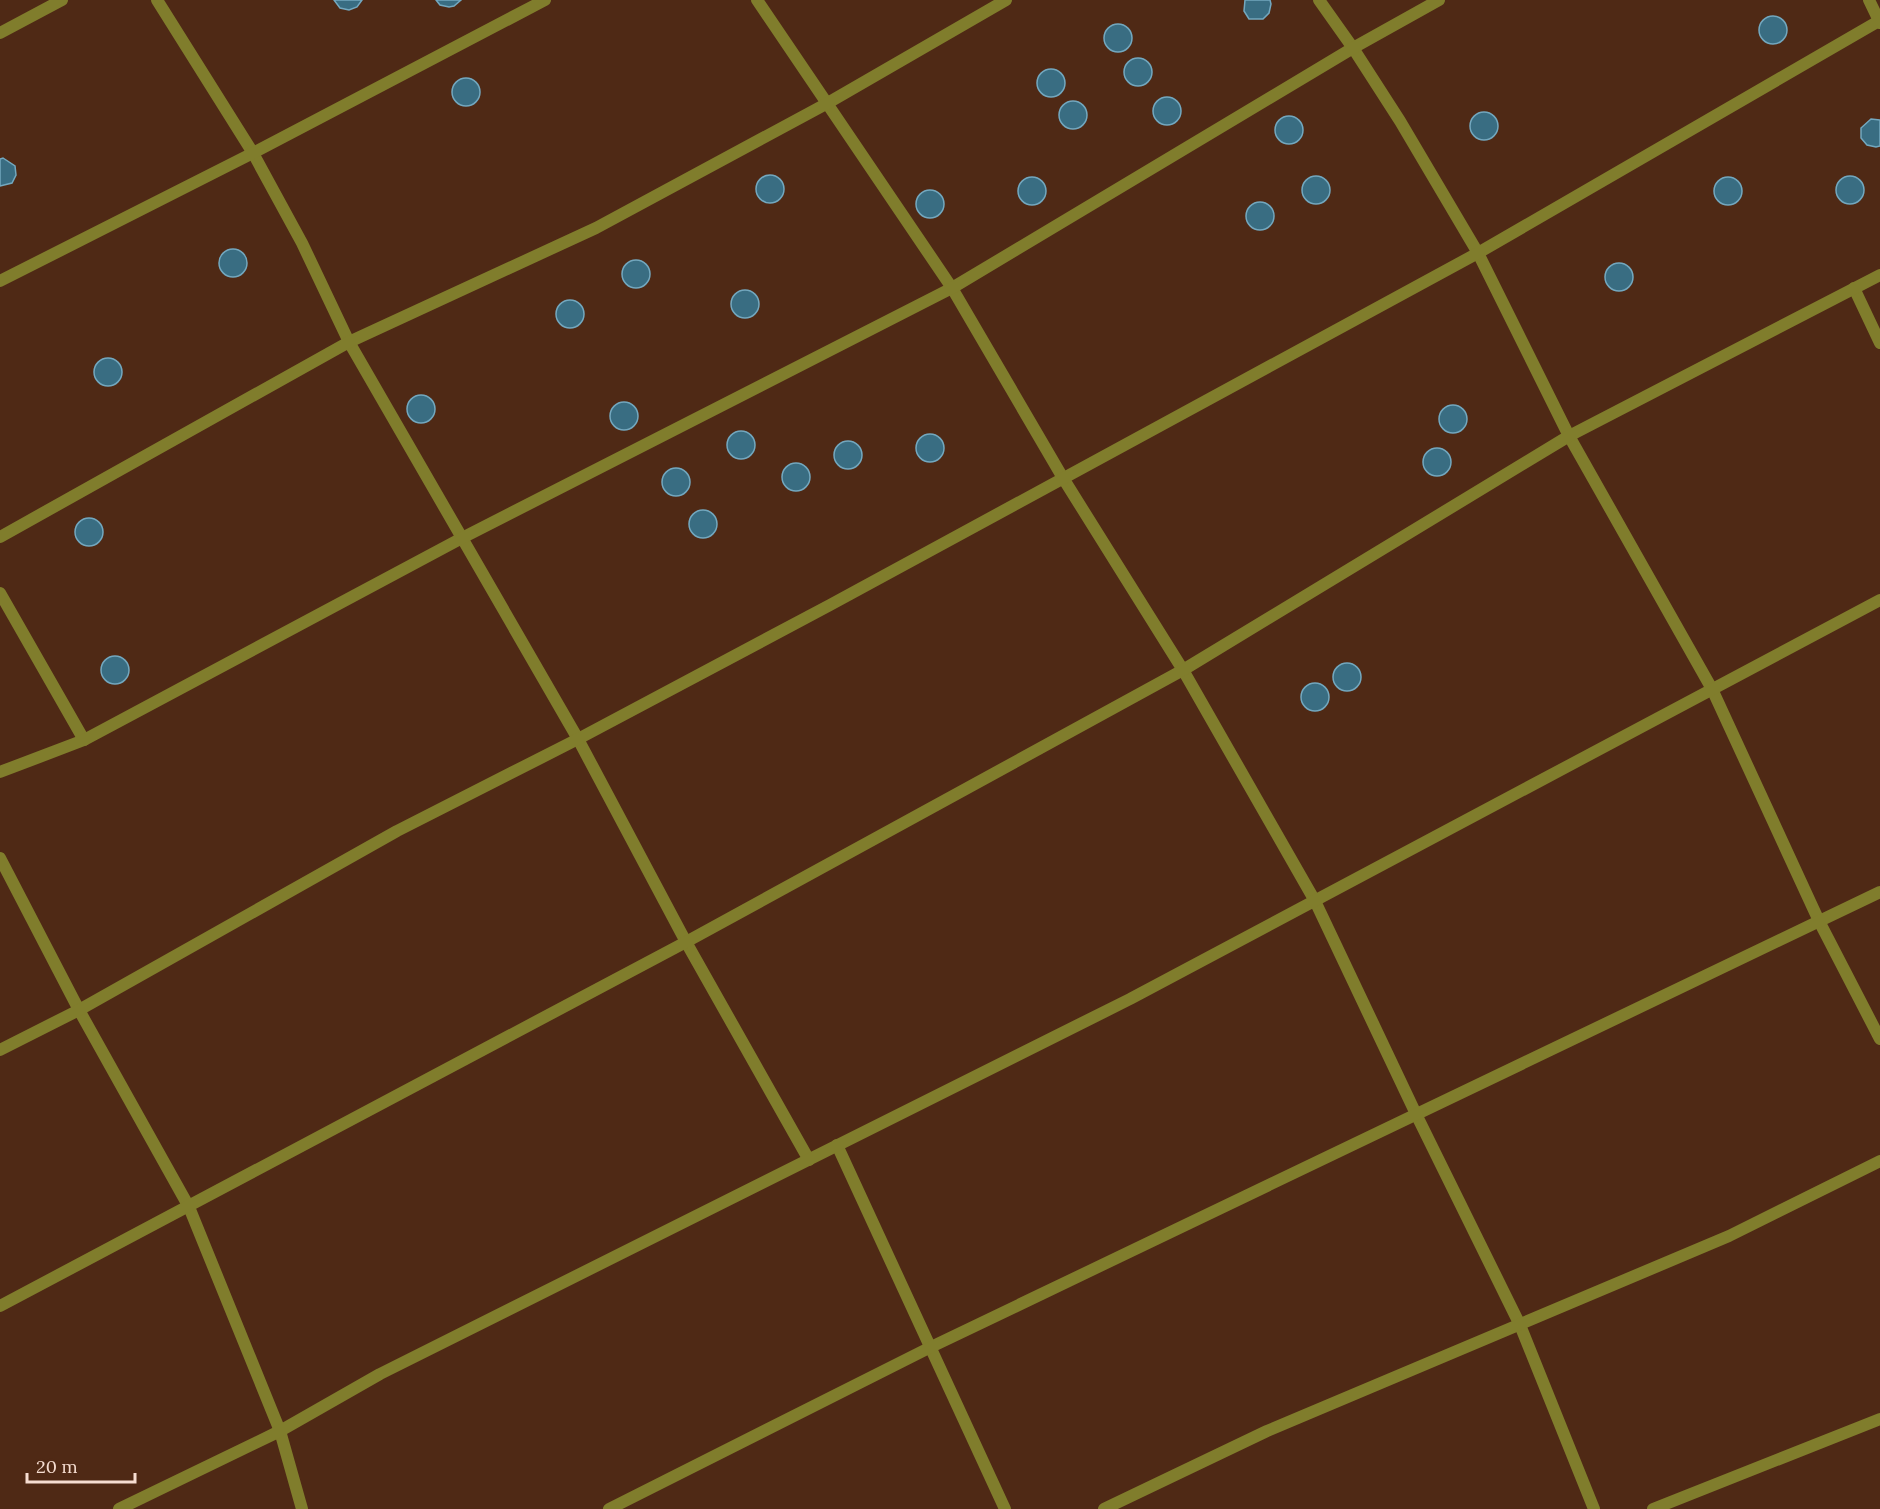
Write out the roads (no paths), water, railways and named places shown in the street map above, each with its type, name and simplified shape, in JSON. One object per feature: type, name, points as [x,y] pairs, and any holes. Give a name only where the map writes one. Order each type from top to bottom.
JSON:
[{"type":"street","points":[[0,33],[62,0]]},
{"type":"street","points":[[156,0],[254,153],[302,243],[349,342],[578,739],[686,942],[809,1160]]},
{"type":"street","points":[[0,281],[254,153],[545,0]]},
{"type":"street","points":[[757,0],[952,288],[1063,478],[1183,670],[1315,901],[1520,1325],[1594,1509]]},
{"type":"street","points":[[0,537],[349,342],[596,228],[826,104],[1006,0]]},
{"type":"street","points":[[1319,0],[1400,121],[1478,253],[1569,436],[1712,689],[1820,921],[1880,1040]]},
{"type":"street","points":[[0,772],[84,740],[462,538],[952,288],[1353,48],[1439,0]]},
{"type":"street","points":[[0,1050],[79,1010],[397,831],[578,739],[830,605],[1478,253],[1879,22],[1869,0]]},
{"type":"street","points":[[0,1306],[686,942],[1183,670],[1569,436],[1880,275]]},
{"type":"street","points":[[1854,288],[1880,343]]},
{"type":"street","points":[[0,593],[84,740]]},
{"type":"street","points":[[119,1509],[280,1431],[380,1374],[1130,999],[1880,600]]},
{"type":"street","points":[[0,858],[79,1010],[189,1207],[280,1431],[302,1509]]},
{"type":"street","points":[[609,1509],[931,1347],[1880,892]]},
{"type":"street","points":[[837,1145],[1005,1509]]},
{"type":"street","points":[[1104,1509],[1267,1431],[1729,1236],[1880,1161]]},
{"type":"street","points":[[1653,1509],[1880,1419]]}]
